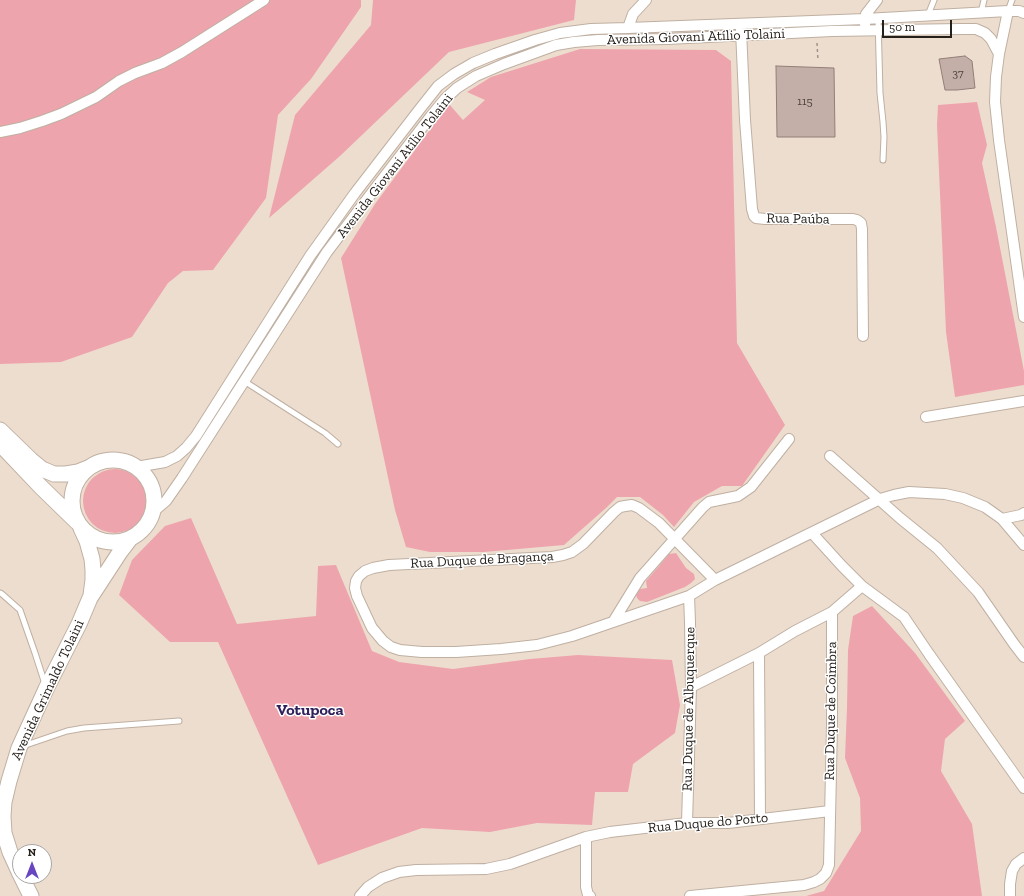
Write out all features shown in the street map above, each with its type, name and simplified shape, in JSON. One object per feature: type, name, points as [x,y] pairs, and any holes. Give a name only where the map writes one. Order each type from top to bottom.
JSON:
[{"type":"street","points":[[0,132],[42,121],[61,114],[96,97],[119,81],[182,52],[264,0]]},
{"type":"street","points":[[628,28],[633,14],[646,0]]},
{"type":"street","points":[[865,31],[866,14],[877,0]]},
{"type":"street","points":[[1010,3],[999,54],[995,102],[1024,317]]},
{"type":"street","name":"Avenida Giovani Atílio Tolaini","points":[[136,467],[165,462],[177,456],[186,448],[196,436],[310,256],[355,193],[438,86],[454,74],[473,63],[495,54],[560,33],[590,29],[865,19],[981,13],[1010,3],[1022,12]]},
{"type":"street","points":[[1005,27],[1022,12]]},
{"type":"street","points":[[740,23],[741,36]]},
{"type":"street","name":"Avenida Giovani Atílio Tolaini","points":[[153,512],[166,501],[182,478],[327,252],[445,99],[457,88],[476,76],[556,45],[598,40],[667,39],[832,31],[976,29],[985,33],[991,39],[999,54]]},
{"type":"street","name":"Rua Paúba","points":[[741,36],[745,120],[752,209],[754,216],[756,218],[765,219],[858,220],[861,224],[862,235],[863,336]]},
{"type":"street","points":[[926,417],[1024,401]]},
{"type":"street","points":[[0,430],[42,469],[54,474],[78,472],[102,462],[113,460],[125,462],[136,467],[146,475],[152,486],[155,499],[150,520],[145,528],[130,539],[120,542],[98,540],[89,535],[0,444]]},
{"type":"street","points":[[613,622],[640,578],[703,507],[709,502],[738,496],[751,487],[789,439]]},
{"type":"street","points":[[830,456],[900,518],[937,548],[978,592],[1024,657]]},
{"type":"street","points":[[80,525],[74,513],[72,503],[73,493],[76,483],[82,474],[91,467]]},
{"type":"street","points":[[613,622],[689,596],[715,580],[880,499],[908,492],[944,494],[964,498],[985,507],[1002,519],[1024,545]]},
{"type":"street","name":"Rua Duque de Bragança","points":[[613,622],[572,636],[537,645],[456,652],[422,652],[400,650],[391,647],[382,641],[372,628],[358,596],[356,582],[359,576],[365,571],[389,565],[552,557],[563,555],[572,552],[583,544],[620,507],[632,505],[659,522],[715,580]]},
{"type":"street","points":[[1002,519],[1024,513]]},
{"type":"street","name":"Avenida Grimaldo Tolaini","points":[[80,525],[87,541],[92,559],[93,580],[90,598]]},
{"type":"street","points":[[812,533],[862,586],[904,617],[1024,788]]},
{"type":"street","name":"Avenida Grimaldo Tolaini","points":[[12,857],[4,833],[3,816],[4,802],[18,748],[90,598],[130,539]]},
{"type":"street","points":[[691,687],[759,653],[795,631],[832,612],[862,586]]},
{"type":"street","name":"Rua Duque de Albuquerque","points":[[687,823],[691,687],[689,596]]},
{"type":"street","name":"Rua Duque de Coimbra","points":[[690,896],[804,885],[820,879],[826,873],[829,865],[832,726],[832,612]]},
{"type":"street","points":[[759,653],[760,819]]},
{"type":"street","name":"Rua Duque do Porto","points":[[360,896],[382,878],[399,872],[416,870],[486,869],[510,864],[586,837],[610,832],[687,823],[728,822],[830,811]]},
{"type":"street","points":[[586,837],[586,887],[588,895],[590,896]]},
{"type":"street","points":[[1010,896],[1012,871],[1016,864],[1024,858]]},
{"type":"street","name":"Avenida Grimaldo Tolaini","points":[[25,884],[31,896]]},
{"type":"lane","points":[[928,15],[934,0]]},
{"type":"lane","points":[[981,13],[984,0]]},
{"type":"lane","points":[[878,18],[884,160]]},
{"type":"lane","points":[[244,381],[325,433],[338,444]]},
{"type":"lane","points":[[0,593],[20,610],[46,689]]},
{"type":"lane","points":[[18,748],[67,731],[84,728],[180,720]]},
{"type":"path","points":[[817,43],[818,61]]},
{"type":"shaded area","points":[[0,0],[361,0],[361,7],[311,79],[278,115],[266,198],[213,270],[183,271],[168,283],[132,337],[61,362],[0,364]]},
{"type":"shaded area","points":[[373,0],[576,0],[574,20],[449,52],[340,156],[269,218],[295,115],[371,25]]},
{"type":"shaded area","points":[[580,49],[716,50],[731,61],[737,343],[785,425],[742,486],[722,486],[694,502],[674,527],[663,515],[640,497],[617,497],[564,545],[484,552],[430,552],[406,547],[395,510],[341,258],[375,204],[449,104],[463,120],[485,100],[467,92],[491,77]]},
{"type":"shaded area","points":[[977,102],[987,145],[982,163],[1024,371],[1024,385],[955,397],[946,332],[937,125],[938,105]]},
{"type":"shaded area","points":[[109,469],[121,469],[138,478],[145,489],[147,501],[145,513],[138,524],[121,533],[109,533],[97,528],[88,519],[83,507],[83,495],[88,483],[97,474]]},
{"type":"shaded area","points":[[191,518],[237,624],[316,616],[318,566],[336,565],[372,651],[399,662],[453,669],[530,659],[578,655],[672,660],[680,705],[675,733],[633,764],[628,792],[595,792],[592,825],[537,823],[490,832],[422,828],[318,865],[218,642],[170,642],[119,595],[132,560],[165,526]]},
{"type":"shaded area","points":[[676,553],[686,568],[694,574],[695,579],[685,587],[647,602],[640,601],[636,595],[637,591],[647,588],[646,581],[669,554]]},
{"type":"shaded area","points":[[872,606],[915,653],[965,721],[945,739],[941,771],[972,824],[982,896],[806,896],[824,891],[861,831],[860,798],[845,758],[848,650],[853,616]]},
{"type":"building","points":[[965,56],[972,61],[975,88],[945,90],[939,59]]},
{"type":"building","points":[[776,66],[834,68],[835,137],[777,137]]},
{"type":"district","name":"Votupoca","points":[[310,710]]}]
